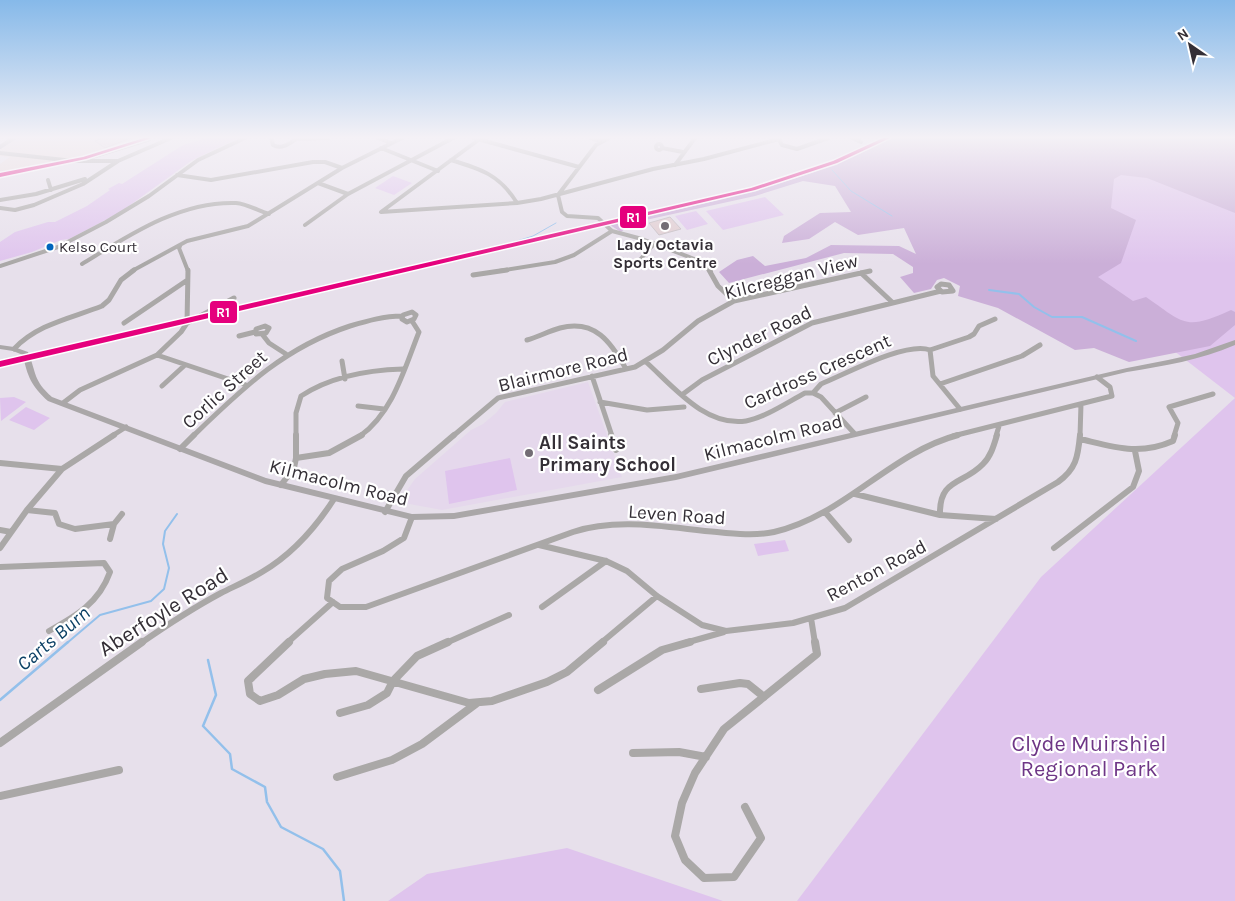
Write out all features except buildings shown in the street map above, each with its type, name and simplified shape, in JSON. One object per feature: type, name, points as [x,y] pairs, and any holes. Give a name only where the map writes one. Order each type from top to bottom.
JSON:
[{"type":"main road","name":"Kilmacolm Road","points":[[14,349],[26,354],[31,378],[37,387],[50,399],[180,449],[281,485],[385,512],[412,517],[454,516],[676,477],[1098,376],[1188,359],[1218,350],[1235,342]]},
{"type":"main road","points":[[0,347],[14,349]]},
{"type":"street","points":[[48,180],[51,190]]},
{"type":"street","points":[[0,200],[51,190],[84,180]]},
{"type":"street","points":[[0,208],[15,210],[34,205],[88,180]]},
{"type":"street","points":[[0,266],[32,257],[65,243],[126,210],[170,180]]},
{"type":"street","points":[[14,349],[19,342],[35,332],[102,306],[109,300],[121,280],[127,274],[170,249],[196,238],[248,226],[323,180]]},
{"type":"street","points":[[305,225],[348,194],[374,180]]},
{"type":"street","points":[[425,180],[381,212],[517,203],[558,195],[613,180]]},
{"type":"street","points":[[500,180],[510,190],[517,203]]},
{"type":"street","points":[[558,195],[569,180]]},
{"type":"street","points":[[318,183],[348,194]]},
{"type":"street","points":[[558,195],[562,212],[571,216],[598,218],[612,231],[655,243],[697,260],[711,271],[718,286],[734,302]]},
{"type":"street","points":[[82,264],[151,223],[190,210],[238,203],[269,214]]},
{"type":"street","points":[[314,219],[320,221]]},
{"type":"street","points":[[473,275],[555,262],[574,256],[612,231]]},
{"type":"street","points":[[638,262],[655,243]]},
{"type":"street","points":[[63,404],[80,390],[157,355],[181,332],[186,323],[188,307],[186,281],[188,267],[179,248],[180,246]]},
{"type":"street","name":"Kilcreggan View","points":[[646,362],[664,350],[698,321],[734,302],[870,271]]},
{"type":"street","points":[[861,273],[892,302]]},
{"type":"street","points":[[124,323],[186,281]]},
{"type":"street","name":"Clynder Road","points":[[683,394],[702,380],[812,323],[892,302],[941,292]]},
{"type":"street","points":[[186,323],[207,314],[234,298]]},
{"type":"street","points":[[407,313],[414,313],[416,316],[412,321],[405,321],[402,319],[402,316],[407,313]]},
{"type":"street","name":"Corlic Street","points":[[180,449],[262,370],[286,354],[314,338],[344,327],[387,317],[402,316]]},
{"type":"street","name":"Cardross Crescent","points":[[646,362],[703,412],[720,419],[746,421],[805,393],[813,393],[821,384],[902,350],[922,347],[930,350],[969,337],[974,334],[979,326],[994,319]]},
{"type":"street","points":[[296,458],[306,455],[320,456],[358,438],[373,426],[384,409],[419,332],[412,321]]},
{"type":"street","points":[[255,332],[260,327],[267,326],[268,331],[262,334]]},
{"type":"street","points":[[527,340],[565,326],[575,326],[595,331],[612,343],[626,369]]},
{"type":"street","points":[[239,336],[255,332],[262,334],[267,342],[286,354]]},
{"type":"street","points":[[940,384],[1022,356],[1040,345]]},
{"type":"street","points":[[930,350],[932,373],[960,409]]},
{"type":"street","points":[[157,355],[246,385]]},
{"type":"street","points":[[342,361],[345,379]]},
{"type":"street","name":"Blairmore Road","points":[[385,512],[406,476],[498,398],[626,369],[646,362]]},
{"type":"street","points":[[162,386],[185,365]]},
{"type":"street","points":[[281,485],[294,468],[296,458],[296,413],[301,396],[314,387],[380,370],[403,369]]},
{"type":"street","points":[[592,376],[616,450]]},
{"type":"street","name":"Leven Road","points":[[333,602],[340,607],[366,607],[584,528],[607,525],[744,534],[768,533],[795,526],[825,512],[855,494],[928,445],[951,437],[1112,396],[1110,387],[1098,376]]},
{"type":"street","points":[[813,393],[821,397],[854,434]]},
{"type":"street","points":[[1080,439],[1135,451],[1157,449],[1173,440],[1178,423],[1169,406],[1213,394]]},
{"type":"street","points":[[835,412],[866,397]]},
{"type":"street","points":[[600,402],[647,410],[684,407]]},
{"type":"street","name":"Renton Road","points":[[539,545],[606,561],[627,570],[656,596],[702,625],[726,631],[793,623],[845,608],[1058,482],[1071,471],[1080,439],[1082,404]]},
{"type":"street","points":[[358,406],[384,409]]},
{"type":"street","points":[[940,515],[938,504],[947,488],[982,466],[994,448],[999,426]]},
{"type":"street","points":[[0,548],[27,510],[62,469],[126,427]]},
{"type":"street","points":[[1054,548],[1133,487],[1139,471],[1135,451]]},
{"type":"street","points":[[0,463],[62,469]]},
{"type":"street","points":[[855,494],[940,515],[996,519]]},
{"type":"street","name":"Aberfoyle Road","points":[[0,743],[169,623],[221,593],[263,572],[304,537],[323,516],[334,499]]},
{"type":"street","points":[[27,510],[55,513],[59,524],[75,529],[114,524]]},
{"type":"street","points":[[825,512],[848,540]]},
{"type":"street","points":[[110,539],[114,524],[122,514]]},
{"type":"street","points":[[412,517],[404,538],[383,552],[342,569],[329,581],[327,598],[333,602],[248,681],[250,694],[260,701],[278,695],[304,679],[325,674],[356,671],[469,702],[492,701],[548,682],[567,672],[656,596]]},
{"type":"street","points":[[0,530],[11,532]]},
{"type":"street","points":[[542,607],[606,561]]},
{"type":"street","points":[[0,568],[93,562],[104,563],[110,572],[106,586],[98,598],[75,616],[49,631]]},
{"type":"street","points":[[340,713],[368,705],[387,693],[393,681],[417,656],[509,615]]},
{"type":"street","points":[[745,806],[761,838],[734,877],[704,878],[685,860],[675,836],[682,803],[695,773],[724,729],[817,654],[811,618]]},
{"type":"street","points":[[598,690],[662,650],[726,631]]},
{"type":"street","points":[[701,689],[740,683],[748,684],[764,697]]},
{"type":"street","points":[[337,777],[392,760],[415,748],[478,702]]},
{"type":"street","points":[[633,753],[682,752],[706,757]]},
{"type":"street","points":[[0,796],[119,770]]},
{"type":"shaded area","points":[[789,180],[1114,180],[1111,208],[1136,220],[1121,263],[1098,277],[1133,301],[1146,297],[1178,319],[1186,322],[1204,321],[1231,310],[1235,312],[1235,325],[1210,346],[1129,362],[1094,348],[1075,350],[998,308],[958,296],[960,286],[944,278],[937,280],[931,289],[914,293],[900,277],[913,273],[913,267],[893,254],[844,253],[729,283],[719,272],[737,260],[753,256],[765,266],[806,258],[831,245],[899,246],[916,254],[904,228],[858,235],[835,222],[809,239],[782,243],[784,236],[820,213],[851,212],[835,186],[803,181],[755,196],[632,223],[621,232],[610,225]]},
{"type":"shaded area","points":[[1152,180],[1235,180],[1235,213]]},
{"type":"shaded area","name":"All Saints Primary School","points":[[588,382],[622,477],[442,510],[404,503],[401,499],[415,479],[471,430],[483,424],[496,413],[505,402]]},
{"type":"green space","points":[[128,180],[165,180],[122,211],[69,239],[0,261],[0,242],[15,232],[48,222],[55,222],[87,206],[110,190],[108,189],[119,183],[122,184]]},
{"type":"green space","points":[[387,180],[404,180],[412,183],[394,195],[375,188]]},
{"type":"green space","points":[[1076,180],[1235,180],[1235,398],[1077,276]]},
{"type":"green space","points":[[765,197],[784,215],[723,230],[706,211]]},
{"type":"green space","points":[[696,211],[708,224],[687,230],[675,216]]},
{"type":"green space","points":[[14,397],[26,402],[1,421],[0,398]]},
{"type":"green space","name":"Clyde Muirshiel Regional Park","points":[[1235,398],[1235,901],[797,901],[1041,577]]},
{"type":"green space","points":[[26,407],[50,418],[34,430],[9,420]]},
{"type":"green space","points":[[510,458],[517,490],[449,504],[445,471]]},
{"type":"green space","points":[[785,540],[789,551],[758,556],[754,544]]},
{"type":"green space","points":[[567,848],[723,901],[388,901],[427,874]]},
{"type":"waterway","points":[[841,180],[851,191],[892,216]]},
{"type":"waterway","points":[[508,244],[533,236],[556,223]]},
{"type":"waterway","points":[[989,290],[1019,294],[1034,307],[1052,317],[1082,317],[1136,341]]},
{"type":"waterway","name":"Carts Burn","points":[[67,643],[100,615],[151,601],[164,589],[169,568],[163,544],[165,531],[177,514]]},
{"type":"waterway","name":"Carts Burn","points":[[0,700],[68,642]]},
{"type":"waterway","points":[[208,660],[216,695],[203,726],[230,754],[232,769],[265,787],[267,802],[281,827],[323,849],[340,871],[344,901]]},
{"type":"transit line","name":"R1","points":[[0,364],[753,189],[780,180]]},
{"type":"place","name":"Lady Octavia Sports Centre","points":[[665,226]]},
{"type":"place","name":"Kelso Court","points":[[50,247]]},
{"type":"place","name":"All Saints Primary School","points":[[529,453]]}]
